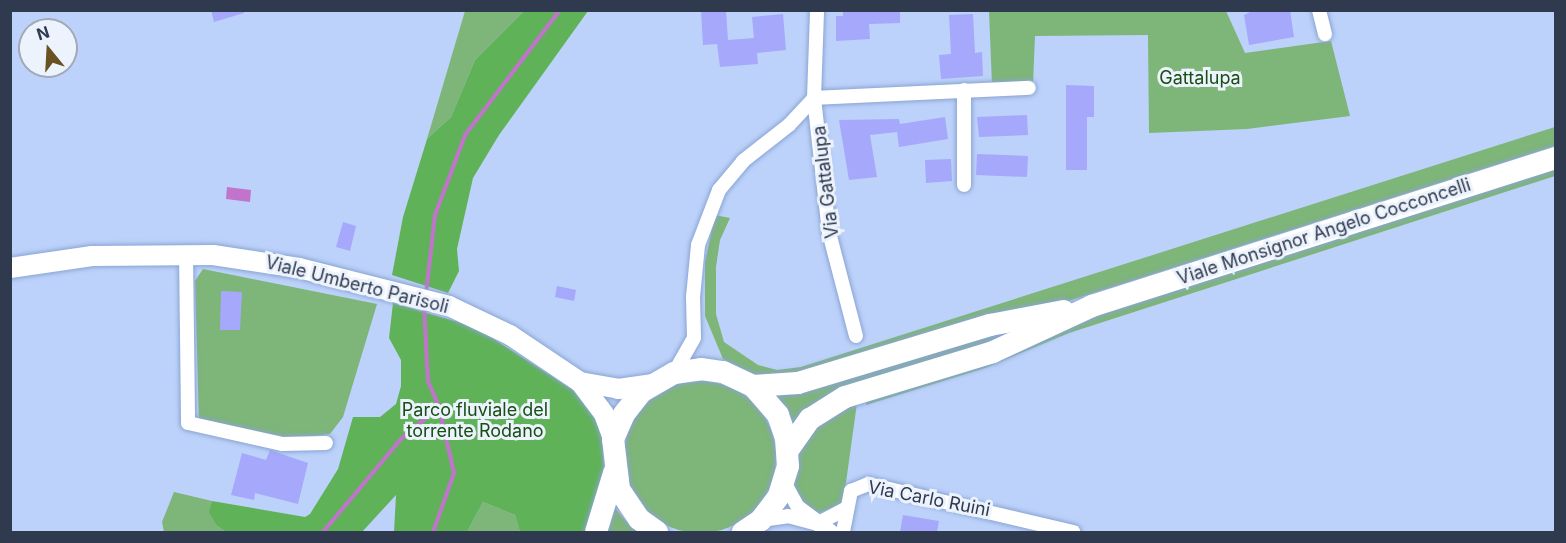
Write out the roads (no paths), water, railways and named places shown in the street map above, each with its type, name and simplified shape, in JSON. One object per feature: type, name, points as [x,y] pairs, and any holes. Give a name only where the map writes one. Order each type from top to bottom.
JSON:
[{"type":"main road","name":"Viale Monsignor Angelo Cocconcelli","points":[[753,386],[798,383],[990,325],[1092,306],[1556,158]]},
{"type":"main road","name":"Viale Umberto Parisoli","points":[[10,268],[92,256],[186,253],[272,263],[378,287],[448,306],[510,335],[580,382],[604,414],[614,440]]},
{"type":"main road","name":"Viale Monsignor Angelo Cocconcelli","points":[[788,450],[810,418],[845,397],[993,352],[1092,306]]},
{"type":"main road","points":[[596,532],[614,473],[614,440],[631,402],[652,384],[674,373],[701,369],[723,372],[753,386],[778,415],[788,450],[784,482],[752,526]]},
{"type":"main road","name":"Viale Umberto Parisoli","points":[[580,382],[618,389],[652,384]]},
{"type":"main road","points":[[614,473],[627,505],[657,532]]},
{"type":"street","name":"Via Gattalupa","points":[[817,10],[814,98],[828,227],[856,336]]},
{"type":"street","points":[[1319,10],[1325,34]]},
{"type":"street","points":[[814,98],[1029,88]]},
{"type":"street","points":[[964,90],[964,185]]},
{"type":"street","name":"Via Gattalupa","points":[[674,373],[694,338],[695,276],[702,230],[719,190],[743,161],[789,125],[814,98]]},
{"type":"street","points":[[186,253],[188,423],[282,444],[326,443]]},
{"type":"street","points":[[784,482],[798,507],[817,524]]},
{"type":"street","name":"Via Carlo Ruini","points":[[847,508],[855,487],[885,487],[1073,532]]},
{"type":"street","points":[[817,524],[847,508]]},
{"type":"street","points":[[843,532],[847,508]]},
{"type":"street","points":[[752,526],[788,516],[817,524],[832,532]]},
{"type":"waterway","points":[[426,294],[435,215],[465,135],[560,10]]},
{"type":"waterway","points":[[424,307],[428,381],[439,407],[454,473],[433,532]]},
{"type":"waterway","points":[[323,532],[402,438],[439,407]]},
{"type":"park label","name":"Gattalupa","points":[[1200,78]]},
{"type":"park label","name":"Parco fluviale del torrente Rodano","points":[[475,421]]}]
